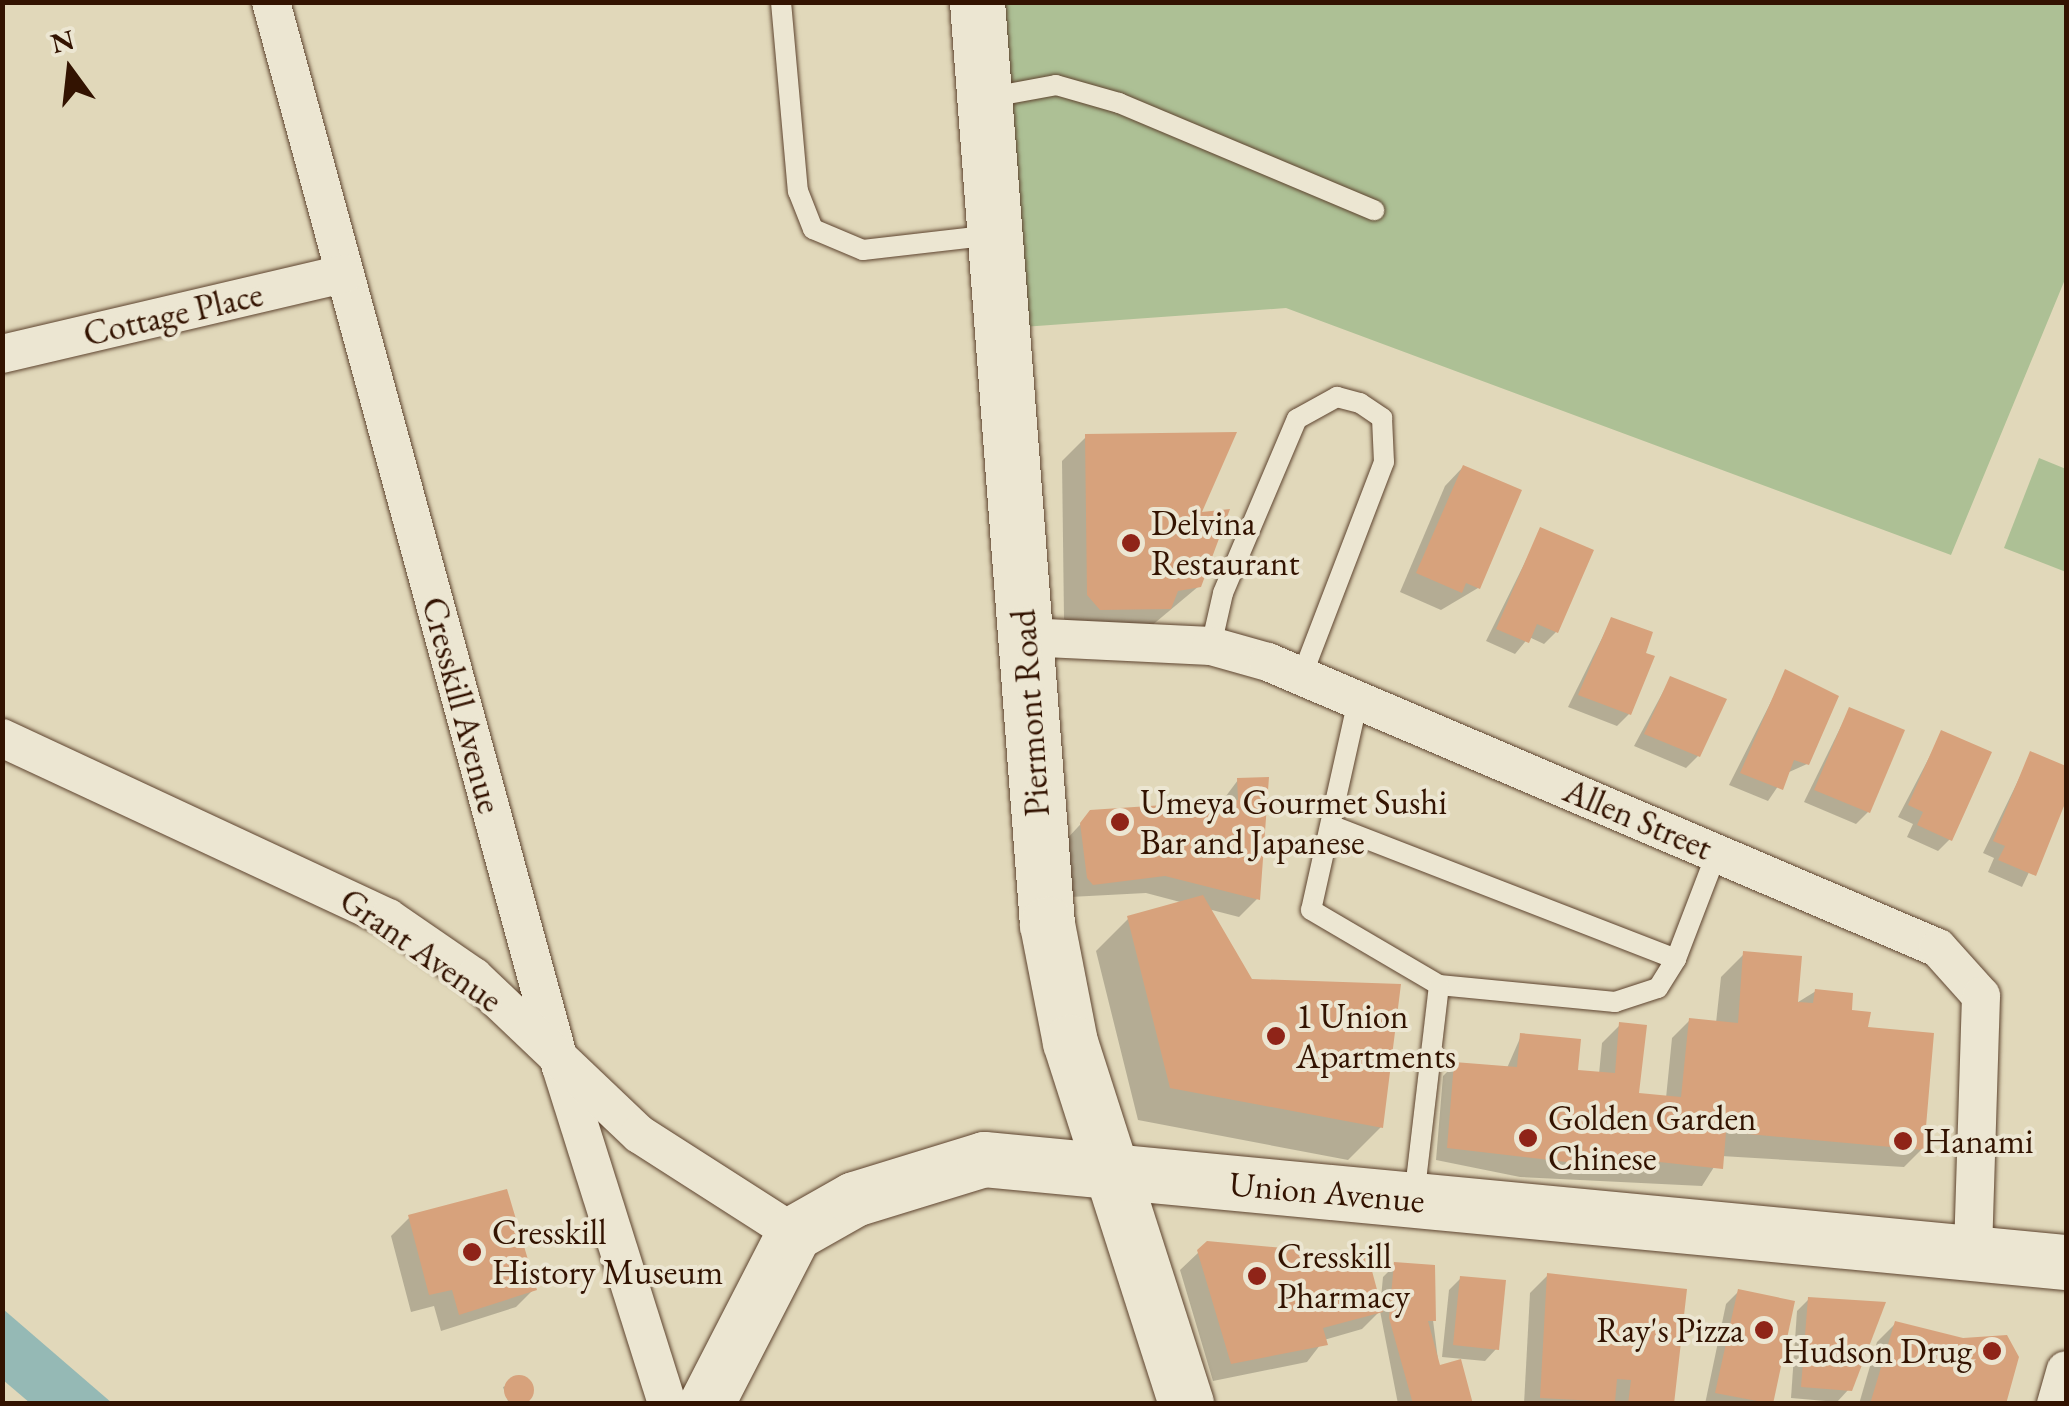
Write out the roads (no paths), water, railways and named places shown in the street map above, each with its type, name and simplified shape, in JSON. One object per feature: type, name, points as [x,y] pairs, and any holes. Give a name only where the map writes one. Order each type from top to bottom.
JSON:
[{"type":"main road","name":"Piermont Road","points":[[977,2],[1047,924],[1070,1042],[1186,1404]]},
{"type":"main road","name":"Union Avenue","points":[[794,1233],[854,1199],[984,1159],[2066,1262]]},
{"type":"main road","points":[[706,1404],[794,1233]]},
{"type":"street","name":"Cresskill Avenue","points":[[271,2],[561,1066],[667,1404]]},
{"type":"street","name":"Cottage Place","points":[[2,354],[344,274]]},
{"type":"street","name":"Allen Street","points":[[1025,636],[1211,646],[1302,676],[1938,948],[1976,986],[1973,1252]]},
{"type":"street","name":"Grant Avenue","points":[[2,738],[282,861],[388,918],[474,977],[561,1066],[639,1134],[794,1233]]},
{"type":"street","points":[[2056,1404],[2066,1370]]},
{"type":"lane","points":[[781,2],[798,190],[814,229],[863,250],[995,235]]},
{"type":"lane","points":[[984,98],[1056,85],[1088,94],[1374,210]]},
{"type":"lane","points":[[1211,646],[1223,593],[1298,419],[1337,397],[1360,403],[1382,418],[1384,462],[1302,676]]},
{"type":"lane","points":[[1358,700],[1333,826],[1311,910],[1439,985],[1615,1002],[1658,988],[1676,959],[1717,852]]},
{"type":"lane","points":[[1333,826],[1676,959]]},
{"type":"lane","points":[[1414,1200],[1439,985]]},
{"type":"water","points":[[3,1309],[112,1403],[30,1403],[3,1380]]},
{"type":"place","name":"Delvina Restaurant","points":[[1131,543]]},
{"type":"place","name":"Umeya Gourmet Sushi Bar and Japanese","points":[[1120,822]]},
{"type":"place","name":"1 Union Apartments","points":[[1276,1036]]},
{"type":"place","name":"Golden Garden Chinese","points":[[1528,1138]]},
{"type":"place","name":"Hanami","points":[[1903,1141]]},
{"type":"place","name":"Cresskill History Museum","points":[[472,1252]]},
{"type":"place","name":"Cresskill Pharmacy","points":[[1257,1276]]},
{"type":"place","name":"Ray's Pizza","points":[[1764,1330]]},
{"type":"place","name":"Hudson Drug","points":[[1992,1351]]}]
